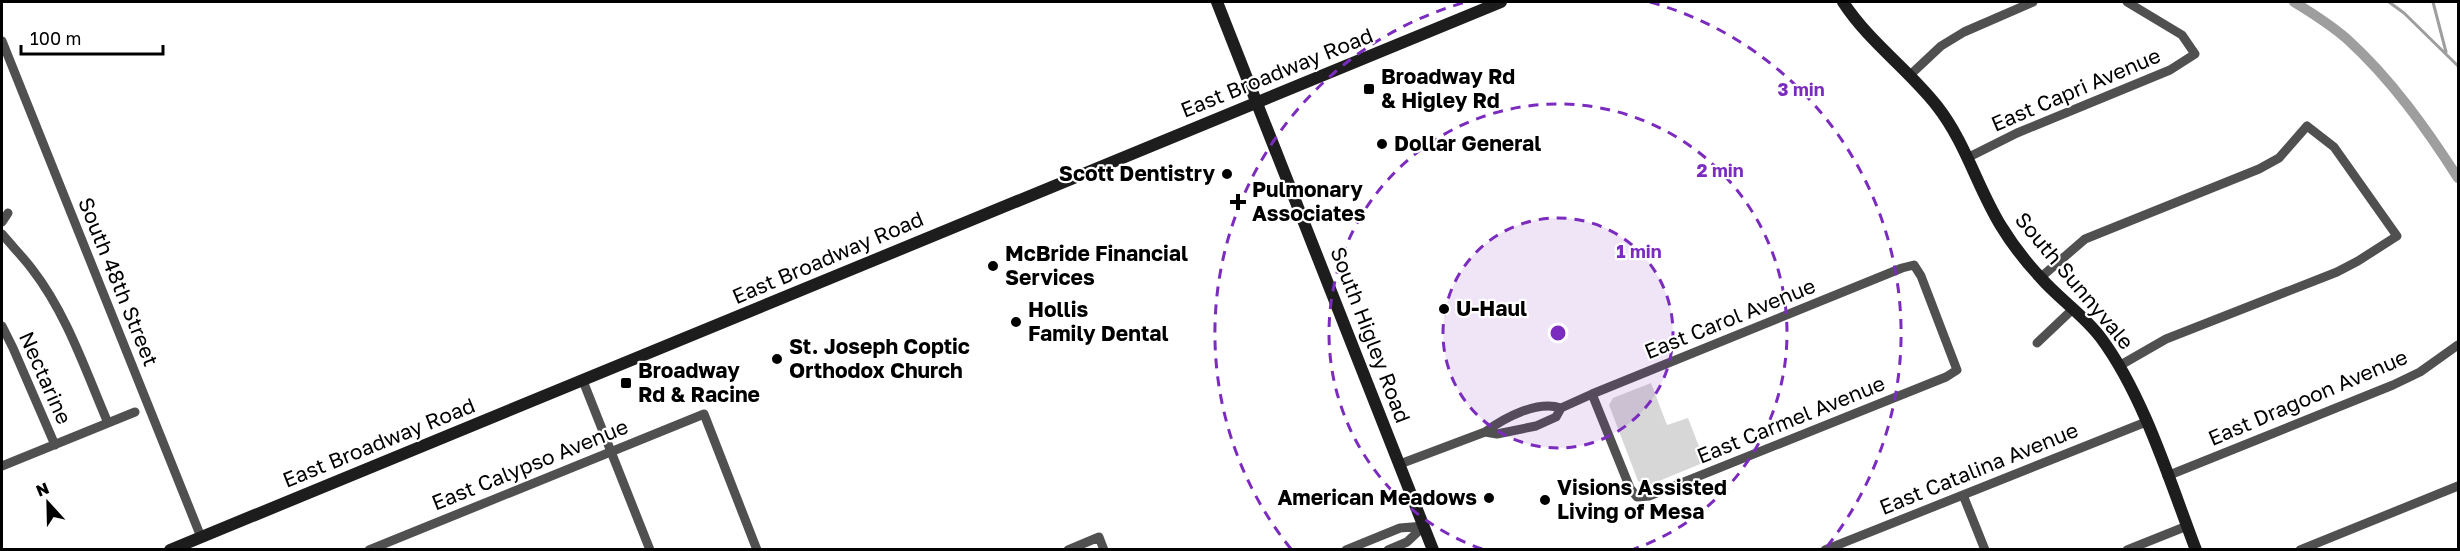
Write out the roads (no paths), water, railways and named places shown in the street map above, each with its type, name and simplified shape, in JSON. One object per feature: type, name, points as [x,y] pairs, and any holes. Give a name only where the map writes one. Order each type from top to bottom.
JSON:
[{"type":"main road","name":"South Higley Road","points":[[1217,2],[1433,549]]},
{"type":"main road","name":"East Broadway Road","points":[[170,549],[1501,2]]},
{"type":"main road","name":"South Sunnyvale","points":[[1843,2],[1871,39],[1937,105],[1953,127],[2000,225],[2040,278],[2074,308],[2099,335],[2131,386],[2196,549]]},
{"type":"street","points":[[1909,76],[1941,46],[1957,36],[2032,2]]},
{"type":"street","name":"East Capri Avenue","points":[[1969,157],[2017,133],[2170,70],[2195,54],[2182,35],[2127,2]]},
{"type":"street","name":"South 48th Street","points":[[2,41],[201,537]]},
{"type":"street","points":[[2040,278],[2085,240],[2259,169],[2279,158],[2307,126],[2334,147],[2397,236],[2337,272],[2166,339],[2119,366]]},
{"type":"street","points":[[2,222],[8,213]]},
{"type":"street","points":[[2,234],[33,271],[54,303],[71,336],[108,423]]},
{"type":"street","name":"East Carol Avenue","points":[[1485,432],[1497,434],[1536,426],[1556,417],[1561,408],[1592,394],[1914,265],[1922,276],[1957,370]]},
{"type":"street","points":[[2037,343],[2074,308]]},
{"type":"street","name":"Nectarine","points":[[2,326],[14,348],[55,444]]},
{"type":"street","name":"East Dragoon Avenue","points":[[2167,476],[2392,385],[2420,372],[2458,345]]},
{"type":"street","name":"East Carmel Avenue","points":[[1592,394],[1629,488],[1637,497],[1649,496],[1946,377],[1957,370]]},
{"type":"street","points":[[583,381],[646,548]]},
{"type":"street","name":"East Carol Avenue","points":[[1400,464],[1485,432],[1496,424],[1530,410],[1552,405],[1561,408]]},
{"type":"street","points":[[2,463],[135,412]]},
{"type":"street","name":"East Calypso Avenue","points":[[369,549],[704,414],[757,549]]},
{"type":"street","name":"East Catalina Avenue","points":[[1825,549],[2146,422]]},
{"type":"street","points":[[2300,549],[2458,486]]},
{"type":"street","points":[[1963,495],[1985,549]]},
{"type":"street","points":[[1346,549],[1400,528],[1424,526]]},
{"type":"street","points":[[1388,549],[1407,542],[1424,526]]},
{"type":"street","points":[[2127,549],[2187,526]]},
{"type":"street","points":[[1068,549],[1099,537],[1104,549]]},
{"type":"waterway","points":[[2294,2],[2341,34],[2363,54],[2393,87],[2458,178]]},
{"type":"waterway","points":[[2389,2],[2404,13],[2458,66]]},
{"type":"waterway","points":[[2433,2],[2446,52]]},
{"type":"place","name":"Broadway Rd & Higley Rd","points":[[1369,89]]},
{"type":"place","name":"Dollar General","points":[[1382,144]]},
{"type":"place","name":"Scott Dentistry","points":[[1227,174]]},
{"type":"place","name":"Pulmonary Associates","points":[[1238,202]]},
{"type":"place","name":"McBride Financial Services","points":[[993,266]]},
{"type":"place","name":"U-Haul","points":[[1444,309]]},
{"type":"place","name":"Hollis Family Dental","points":[[1016,322]]},
{"type":"place","name":"St. Joseph Coptic Orthodox Church","points":[[777,359]]},
{"type":"place","name":"Broadway Rd & Racine","points":[[626,383]]},
{"type":"place","name":"American Meadows","points":[[1489,498]]},
{"type":"place","name":"Visions Assisted Living of Mesa","points":[[1545,500]]}]
